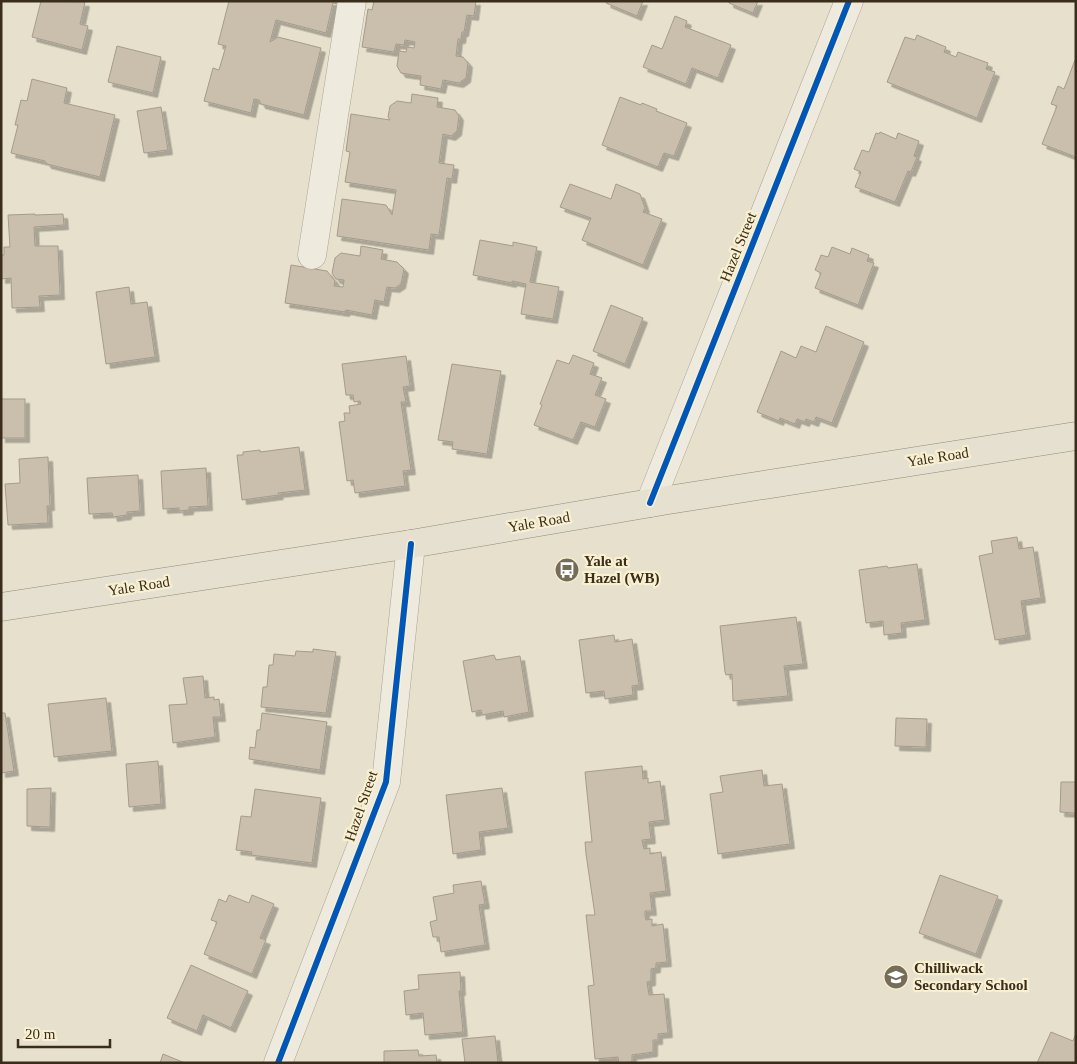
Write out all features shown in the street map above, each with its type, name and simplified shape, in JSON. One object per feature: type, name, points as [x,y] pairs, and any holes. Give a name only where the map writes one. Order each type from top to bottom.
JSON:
[{"type":"main road","name":"Yale Road","points":[[1,607],[411,544],[650,503],[1076,436]]},
{"type":"street","points":[[312,255],[352,1]]},
{"type":"street","name":"Hazel Street","points":[[650,503],[849,1]]},
{"type":"street","name":"Hazel Street","points":[[278,1063],[386,782],[411,544]]},
{"type":"building","points":[[41,1],[85,2],[80,24],[88,26],[82,50],[32,37]]},
{"type":"building","points":[[229,1],[338,1],[338,4],[333,3],[326,33],[276,20],[270,42],[278,37],[321,48],[304,115],[261,104],[259,100],[254,99],[251,113],[204,101],[213,68],[219,70],[226,46],[218,44]]},
{"type":"building","points":[[374,1],[476,1],[474,16],[467,15],[464,32],[462,32],[461,39],[458,39],[456,56],[463,57],[468,63],[466,78],[459,83],[443,80],[441,89],[420,85],[421,76],[401,73],[397,66],[399,51],[406,52],[407,47],[414,48],[415,42],[405,40],[404,45],[396,44],[394,52],[362,47],[368,9],[372,10]]},
{"type":"building","points":[[607,1],[643,1],[637,16],[606,3]]},
{"type":"building","points":[[729,1],[758,1],[753,13],[729,3]]},
{"type":"building","points":[[675,16],[687,21],[685,27],[731,45],[718,78],[692,68],[686,84],[643,67],[652,45],[662,49]]},
{"type":"building","points":[[917,35],[946,47],[944,52],[956,57],[958,52],[988,63],[986,69],[995,72],[977,118],[887,82],[905,37],[915,40]]},
{"type":"building","points":[[117,46],[161,57],[153,93],[108,82]]},
{"type":"building","points":[[1075,60],[1076,157],[1042,144],[1057,106],[1051,104],[1058,86],[1064,89]]},
{"type":"building","points":[[32,79],[67,88],[64,103],[115,115],[100,177],[11,153],[18,125],[15,125],[21,100],[27,101]]},
{"type":"building","points":[[412,94],[438,98],[437,107],[455,110],[459,116],[457,131],[451,136],[443,134],[439,163],[454,165],[452,179],[447,178],[439,235],[431,234],[429,250],[337,236],[342,199],[386,205],[392,215],[396,190],[345,182],[350,152],[346,151],[351,114],[390,120],[388,117],[390,106],[397,101],[411,103]]},
{"type":"building","points":[[620,97],[641,105],[642,103],[657,109],[656,111],[687,123],[674,156],[664,153],[658,167],[602,145]]},
{"type":"building","points":[[161,107],[168,150],[144,153],[137,111]]},
{"type":"building","points":[[880,132],[896,139],[898,133],[919,141],[914,156],[917,157],[911,172],[908,171],[895,202],[855,187],[861,172],[854,169],[862,150],[869,152],[876,133],[879,134]]},
{"type":"building","points":[[570,184],[611,199],[616,184],[640,194],[645,208],[643,212],[662,219],[643,265],[582,240],[591,218],[560,207]]},
{"type":"building","points":[[63,214],[64,225],[34,227],[35,246],[58,246],[60,295],[39,296],[40,307],[12,308],[11,278],[1,279],[1,255],[4,255],[4,247],[10,247],[8,215]]},
{"type":"building","points":[[480,240],[513,246],[513,242],[537,247],[530,282],[559,287],[553,319],[521,314],[526,284],[473,275]]},
{"type":"building","points":[[361,246],[383,250],[381,259],[397,262],[404,269],[401,284],[395,288],[387,287],[384,302],[375,300],[372,315],[285,303],[291,265],[327,271],[335,281],[334,286],[343,287],[344,280],[336,279],[332,273],[335,258],[341,253],[360,256]]},
{"type":"building","points":[[832,247],[850,254],[852,248],[869,255],[867,261],[874,263],[858,305],[815,288],[821,273],[815,270],[821,255],[828,257]]},
{"type":"building","points":[[129,287],[131,304],[147,302],[155,357],[106,364],[96,292]]},
{"type":"building","points":[[611,305],[643,318],[625,364],[593,351]]},
{"type":"building","points":[[826,326],[864,342],[832,423],[816,417],[814,422],[806,419],[805,422],[797,419],[795,424],[780,418],[779,421],[757,412],[781,351],[796,358],[801,346],[816,352]]},
{"type":"building","points":[[573,355],[594,363],[590,374],[602,378],[595,395],[606,399],[595,427],[581,422],[573,440],[534,425],[557,360],[569,364]]},
{"type":"building","points":[[406,356],[410,386],[403,387],[406,402],[401,402],[411,470],[403,471],[405,486],[355,493],[353,480],[347,481],[339,422],[345,421],[344,413],[350,413],[349,406],[361,404],[360,401],[354,402],[353,395],[346,395],[342,364]]},
{"type":"building","points":[[452,364],[501,371],[487,454],[452,449],[453,442],[438,440]]},
{"type":"building","points":[[1,399],[25,399],[25,438],[1,438]]},
{"type":"building","points":[[299,447],[305,490],[242,500],[237,455],[243,455],[243,452],[260,450],[260,452]]},
{"type":"building","points":[[48,457],[50,506],[47,506],[48,523],[8,525],[5,484],[20,483],[19,459]]},
{"type":"building","points":[[206,468],[208,506],[189,507],[189,510],[179,511],[179,508],[163,509],[161,471]]},
{"type":"building","points":[[138,475],[140,511],[127,512],[127,515],[113,517],[112,513],[89,514],[87,478]]},
{"type":"building","points":[[1017,537],[1019,549],[1033,547],[1041,598],[1021,601],[1026,635],[995,640],[979,556],[993,553],[991,541]]},
{"type":"building","points":[[917,564],[925,620],[901,623],[902,633],[884,635],[883,621],[866,623],[859,570]]},
{"type":"building","points":[[796,617],[803,664],[784,666],[788,696],[733,701],[732,674],[726,675],[725,672],[720,626]]},
{"type":"building","points":[[614,635],[615,642],[632,639],[639,685],[632,686],[633,695],[605,699],[604,691],[586,693],[579,640]]},
{"type":"building","points":[[313,649],[336,652],[326,713],[261,707],[263,687],[267,687],[269,665],[273,665],[274,654],[295,656],[296,651],[313,652]]},
{"type":"building","points":[[494,655],[496,660],[520,656],[529,712],[504,717],[503,711],[482,715],[481,710],[472,712],[463,661]]},
{"type":"building","points":[[203,676],[205,698],[214,697],[214,700],[219,699],[221,717],[213,717],[215,737],[173,743],[169,705],[187,704],[183,678]]},
{"type":"building","points":[[106,698],[112,751],[54,757],[48,704]]},
{"type":"building","points":[[1,713],[5,713],[14,771],[1,773]]},
{"type":"building","points":[[262,713],[327,722],[320,770],[249,759],[250,747],[255,748],[257,730],[260,730]]},
{"type":"building","points":[[896,718],[927,719],[926,747],[895,746]]},
{"type":"building","points":[[158,761],[161,804],[129,807],[126,764]]},
{"type":"building","points":[[642,766],[643,779],[648,778],[648,783],[660,781],[665,820],[649,822],[651,839],[642,840],[644,849],[650,848],[650,854],[661,852],[666,891],[650,893],[652,911],[645,911],[645,916],[646,920],[652,919],[652,926],[663,924],[667,962],[656,963],[656,968],[651,969],[651,981],[647,982],[649,995],[664,994],[668,1033],[658,1034],[658,1040],[653,1040],[653,1052],[632,1055],[632,1062],[619,1063],[618,1057],[595,1059],[588,986],[594,985],[586,915],[595,915],[585,842],[592,842],[585,772]]},
{"type":"building","points":[[762,770],[764,786],[782,784],[790,844],[718,854],[710,794],[723,792],[720,776]]},
{"type":"building","points":[[1061,782],[1076,782],[1076,813],[1060,812]]},
{"type":"building","points":[[51,788],[50,827],[27,826],[27,789]]},
{"type":"building","points":[[502,788],[508,828],[479,832],[481,850],[453,854],[446,795]]},
{"type":"building","points":[[255,789],[321,798],[312,863],[251,855],[252,852],[236,850],[241,816],[251,817]]},
{"type":"building","points":[[940,875],[998,896],[976,954],[919,933]]},
{"type":"building","points":[[481,881],[485,904],[479,905],[485,945],[441,952],[439,937],[433,937],[430,922],[437,920],[433,897],[454,893],[453,885]]},
{"type":"building","points":[[229,895],[249,903],[252,895],[274,904],[260,938],[266,940],[252,974],[204,954],[217,922],[211,920],[219,899],[226,902]]},
{"type":"building","points":[[191,965],[248,991],[231,1028],[203,1015],[197,1031],[167,1018]]},
{"type":"building","points":[[460,972],[461,991],[459,991],[463,1032],[425,1035],[423,1013],[406,1015],[404,991],[419,989],[418,975]]},
{"type":"building","points":[[1051,1032],[1073,1041],[1076,1033],[1076,1063],[1037,1063]]},
{"type":"building","points":[[495,1036],[498,1063],[465,1063],[462,1039]]},
{"type":"building","points":[[418,1050],[419,1056],[436,1055],[437,1063],[384,1063],[384,1051]]},
{"type":"building","points":[[163,1054],[185,1063],[160,1063]]},
{"type":"cycle path","points":[[650,503],[849,1]]},
{"type":"cycle path","points":[[278,1063],[386,782],[411,544]]},
{"type":"place","name":"Yale at Hazel (WB)","points":[[567,570]]},
{"type":"place","name":"Chilliwack Secondary School","points":[[896,977]]}]
